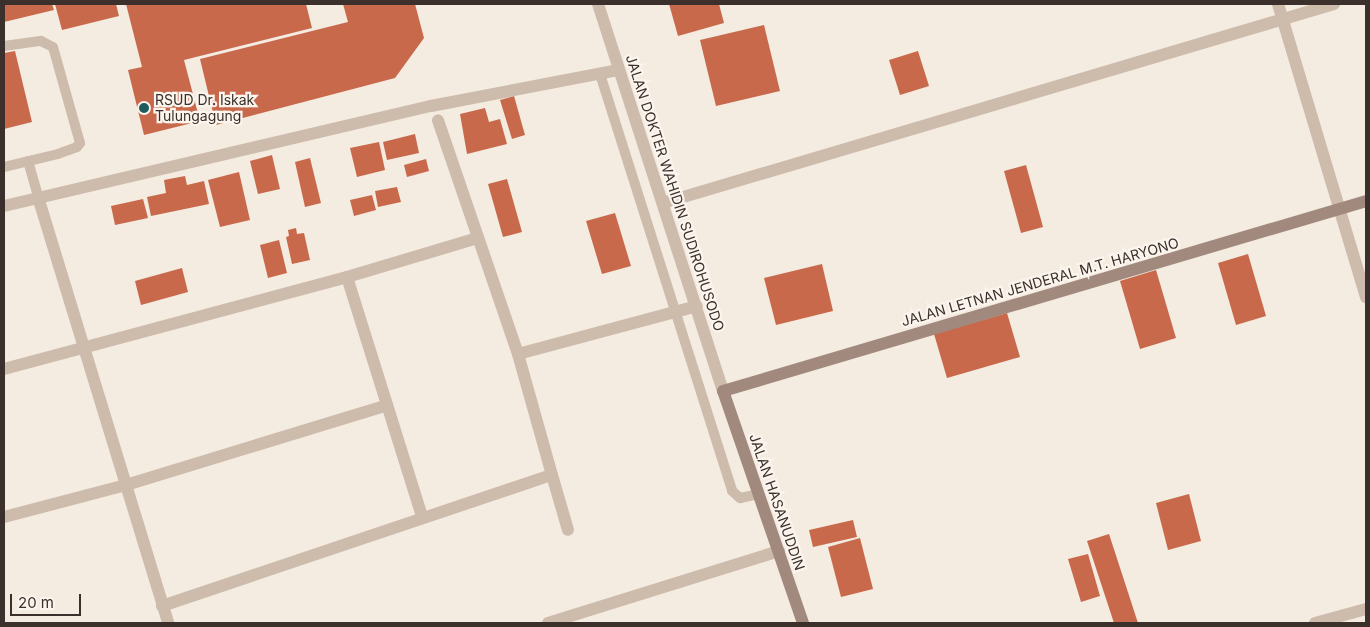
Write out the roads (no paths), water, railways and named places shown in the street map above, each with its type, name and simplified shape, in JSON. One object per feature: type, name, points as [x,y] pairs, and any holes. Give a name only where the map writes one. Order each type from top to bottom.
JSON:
[{"type":"main road","name":"JALAN LETNAN JENDERAL M.T. HARYONO","points":[[723,392],[1366,201]]},
{"type":"main road","name":"JALAN HASANUDDIN","points":[[723,392],[803,623]]},
{"type":"street","name":"JALAN DOKTER WAHIDIN SUDIROHUSODO","points":[[598,4],[618,70],[664,202],[723,392]]},
{"type":"street","points":[[1278,4],[1284,18],[1366,297]]},
{"type":"street","points":[[664,202],[1334,4]]},
{"type":"street","points":[[4,206],[431,106],[618,70]]},
{"type":"street","points":[[438,120],[518,354],[568,530]]},
{"type":"street","points":[[38,197],[168,623]]},
{"type":"street","points":[[4,370],[84,346],[347,277],[478,238]]},
{"type":"street","points":[[347,277],[422,517]]},
{"type":"street","points":[[518,354],[697,306]]},
{"type":"street","points":[[4,517],[126,485],[387,405]]},
{"type":"street","points":[[162,606],[422,517],[552,475]]},
{"type":"street","points":[[548,623],[779,551]]},
{"type":"street","points":[[1315,623],[1366,609]]},
{"type":"lane","points":[[4,46],[41,41],[53,47],[80,142],[73,149],[4,167]]},
{"type":"lane","points":[[600,74],[732,491],[740,498],[759,494]]},
{"type":"lane","points":[[28,161],[38,197]]},
{"type":"place","name":"RSUD Dr. Iskak Tulungagung","points":[[144,108]]}]
